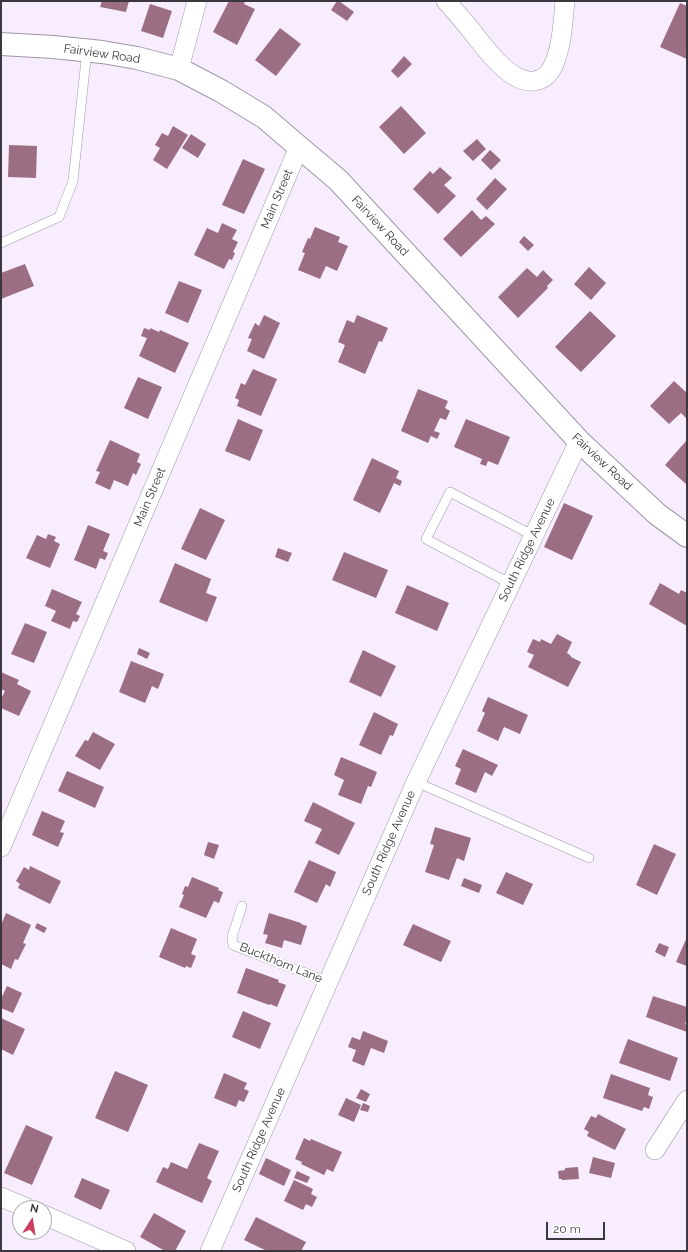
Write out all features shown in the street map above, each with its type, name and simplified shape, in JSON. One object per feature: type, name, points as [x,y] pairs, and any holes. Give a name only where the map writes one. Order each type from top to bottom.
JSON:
[{"type":"main road","name":"Fairview Road","points":[[1,44],[86,50],[137,58],[179,69],[221,91],[264,117],[338,180],[579,441],[657,514],[687,536]]},
{"type":"street","points":[[179,69],[197,1]]},
{"type":"street","points":[[446,1],[457,12],[496,60],[509,72],[521,79],[531,81],[539,80],[546,76],[551,71],[554,64],[558,53],[565,1]]},
{"type":"street","name":"Main Street","points":[[1,847],[298,147]]},
{"type":"street","name":"South Ridge Avenue","points":[[210,1251],[416,782],[579,441]]},
{"type":"street","points":[[655,1150],[687,1100]]},
{"type":"street","points":[[1,1197],[12,1202]]},
{"type":"street","points":[[52,1219],[126,1251]]},
{"type":"lane","points":[[1,243],[59,217],[73,182],[86,50]]},
{"type":"lane","points":[[511,584],[426,538],[450,492],[534,536]]},
{"type":"lane","points":[[416,782],[589,858]]},
{"type":"lane","name":"Buckthorn Lane","points":[[242,906],[232,937],[233,944],[328,982]]},
{"type":"building","points":[[102,1],[129,1],[126,12],[100,7]]},
{"type":"building","points":[[229,1],[245,1],[244,4],[255,9],[237,45],[213,32]]},
{"type":"building","points":[[337,1],[354,12],[347,21],[331,10]]},
{"type":"building","points":[[680,3],[687,6],[687,59],[660,47]]},
{"type":"building","points":[[150,4],[172,11],[163,38],[141,31]]},
{"type":"building","points":[[280,28],[301,44],[276,76],[255,60]]},
{"type":"building","points":[[404,56],[412,64],[398,78],[391,71]]},
{"type":"building","points":[[401,106],[426,133],[404,154],[379,127]]},
{"type":"building","points":[[173,126],[188,135],[167,169],[153,160],[160,148],[155,145],[162,133],[168,136]]},
{"type":"building","points":[[191,134],[206,144],[198,158],[182,148]]},
{"type":"building","points":[[477,139],[486,149],[473,161],[463,151]]},
{"type":"building","points":[[9,145],[37,146],[36,178],[8,177]]},
{"type":"building","points":[[490,150],[501,160],[491,170],[481,160]]},
{"type":"building","points":[[243,159],[265,169],[244,214],[222,205]]},
{"type":"building","points":[[440,167],[452,178],[444,185],[456,196],[438,214],[413,189],[430,171],[433,174]]},
{"type":"building","points":[[495,178],[507,189],[487,210],[476,199]]},
{"type":"building","points":[[472,210],[481,220],[486,216],[495,224],[461,257],[443,239]]},
{"type":"building","points":[[222,223],[237,230],[232,239],[238,242],[233,252],[235,253],[232,260],[229,259],[224,269],[194,255],[207,228],[218,233]]},
{"type":"building","points":[[315,227],[340,237],[338,242],[348,246],[337,271],[326,266],[320,279],[298,270],[305,253],[302,252]]},
{"type":"building","points":[[524,236],[534,245],[528,251],[519,242]]},
{"type":"building","points":[[25,264],[34,286],[1,299],[1,273]]},
{"type":"building","points":[[589,267],[606,283],[591,300],[574,284]]},
{"type":"building","points":[[527,268],[537,277],[543,270],[553,280],[547,286],[548,288],[518,318],[498,297]]},
{"type":"building","points":[[179,281],[202,290],[188,323],[165,313]]},
{"type":"building","points":[[590,311],[616,336],[581,372],[555,347]]},
{"type":"building","points":[[264,315],[280,323],[264,359],[247,351],[252,339],[248,338],[255,323],[259,326]]},
{"type":"building","points":[[357,315],[388,328],[382,342],[379,341],[365,374],[338,362],[345,345],[338,342],[347,320],[354,323]]},
{"type":"building","points":[[144,328],[150,330],[150,328],[159,332],[160,330],[189,343],[175,373],[139,356],[147,338],[141,336]]},
{"type":"building","points":[[253,369],[277,379],[261,416],[237,406],[239,400],[235,398],[241,383],[245,385]]},
{"type":"building","points":[[138,377],[162,387],[148,419],[124,408]]},
{"type":"building","points":[[674,381],[687,393],[687,419],[681,413],[669,424],[650,406]]},
{"type":"building","points":[[418,389],[448,401],[445,408],[450,411],[446,420],[440,418],[434,431],[440,433],[437,439],[431,436],[428,443],[401,431]]},
{"type":"building","points":[[238,419],[263,430],[250,461],[225,451]]},
{"type":"building","points":[[466,419],[510,437],[498,465],[488,461],[486,466],[480,464],[482,459],[454,447]]},
{"type":"building","points":[[110,440],[140,454],[137,462],[141,464],[136,475],[133,473],[128,486],[114,480],[110,490],[95,483],[100,472],[96,471]]},
{"type":"building","points":[[687,440],[687,485],[665,465]]},
{"type":"building","points":[[372,458],[399,471],[396,478],[402,481],[400,486],[394,483],[380,513],[353,500]]},
{"type":"building","points":[[564,503],[593,516],[572,560],[544,547]]},
{"type":"building","points":[[200,508],[225,520],[206,560],[181,549]]},
{"type":"building","points":[[88,525],[110,534],[103,551],[108,553],[105,560],[100,558],[96,569],[74,560]]},
{"type":"building","points":[[48,534],[56,537],[54,541],[60,544],[50,568],[26,558],[37,535],[46,539]]},
{"type":"building","points":[[278,548],[292,553],[288,562],[275,557]]},
{"type":"building","points":[[344,552],[388,570],[376,598],[332,580]]},
{"type":"building","points":[[175,563],[211,579],[206,593],[217,597],[207,622],[159,602]]},
{"type":"building","points":[[660,583],[679,594],[681,590],[687,593],[687,626],[649,604]]},
{"type":"building","points":[[407,585],[449,603],[437,631],[395,613]]},
{"type":"building","points":[[52,589],[82,602],[76,614],[80,616],[77,622],[73,621],[70,629],[51,621],[56,611],[45,606]]},
{"type":"building","points":[[25,623],[47,632],[34,663],[11,654]]},
{"type":"building","points":[[557,634],[572,642],[567,653],[571,657],[581,662],[568,687],[528,667],[534,655],[527,652],[533,639],[540,642],[541,639],[551,644]]},
{"type":"building","points":[[139,648],[150,653],[147,659],[137,654]]},
{"type":"building","points":[[363,650],[396,666],[381,697],[349,682]]},
{"type":"building","points":[[131,661],[164,674],[158,689],[152,686],[145,703],[119,692]]},
{"type":"building","points":[[1,672],[19,680],[17,684],[31,691],[19,716],[1,708],[1,699],[5,691],[1,689]]},
{"type":"building","points":[[488,697],[528,715],[520,734],[504,727],[498,741],[477,731],[485,713],[482,711]]},
{"type":"building","points":[[374,712],[398,724],[393,736],[390,735],[381,755],[359,745]]},
{"type":"building","points":[[93,732],[115,744],[100,770],[75,756],[85,740],[88,741]]},
{"type":"building","points":[[463,749],[498,765],[492,776],[485,772],[476,793],[455,784],[461,769],[455,766]]},
{"type":"building","points":[[341,757],[377,772],[371,787],[368,786],[361,804],[338,795],[344,780],[334,775]]},
{"type":"building","points":[[67,771],[104,787],[95,808],[58,791]]},
{"type":"building","points":[[313,802],[355,823],[339,855],[315,843],[322,829],[304,821]]},
{"type":"building","points":[[42,811],[65,821],[60,832],[64,833],[58,847],[32,835]]},
{"type":"building","points":[[435,827],[471,838],[464,861],[457,858],[449,880],[425,872],[434,845],[430,844]]},
{"type":"building","points":[[208,842],[219,845],[214,859],[204,855]]},
{"type":"building","points":[[654,844],[676,854],[657,895],[636,885]]},
{"type":"building","points":[[309,860],[336,872],[330,887],[326,884],[317,903],[294,892]]},
{"type":"building","points":[[30,866],[61,881],[50,904],[18,888],[20,884],[16,881],[24,867],[29,870]]},
{"type":"building","points":[[506,872],[533,884],[523,905],[496,893]]},
{"type":"building","points":[[192,877],[219,888],[218,890],[223,892],[219,903],[214,901],[206,918],[179,907],[184,895],[182,894],[185,886],[188,887]]},
{"type":"building","points":[[464,878],[482,885],[479,893],[461,886]]},
{"type":"building","points":[[6,913],[31,925],[23,943],[26,944],[18,960],[15,959],[11,969],[1,964],[1,925]]},
{"type":"building","points":[[269,913],[307,926],[301,945],[284,940],[282,948],[265,943],[268,935],[263,934]]},
{"type":"building","points":[[37,923],[47,928],[44,933],[35,928]]},
{"type":"building","points":[[413,924],[451,941],[441,962],[403,945]]},
{"type":"building","points":[[171,928],[197,939],[191,954],[196,956],[191,968],[186,966],[185,968],[159,957]]},
{"type":"building","points":[[687,937],[687,966],[676,962]]},
{"type":"building","points":[[659,943],[669,947],[665,957],[655,952]]},
{"type":"building","points":[[246,968],[279,980],[278,982],[286,985],[277,1007],[237,993]]},
{"type":"building","points":[[7,986],[22,993],[13,1013],[1,1008],[1,999]]},
{"type":"building","points":[[653,996],[687,1007],[687,1019],[685,1024],[687,1025],[687,1032],[646,1017]]},
{"type":"building","points":[[243,1011],[271,1023],[260,1049],[232,1037]]},
{"type":"building","points":[[1,1018],[25,1029],[13,1055],[1,1049]]},
{"type":"building","points":[[363,1031],[388,1041],[384,1053],[371,1048],[364,1066],[352,1061],[356,1050],[348,1047],[352,1037],[360,1040]]},
{"type":"building","points":[[628,1039],[678,1058],[670,1081],[619,1063]]},
{"type":"building","points":[[115,1071],[148,1085],[128,1132],[95,1118]]},
{"type":"building","points":[[224,1073],[247,1083],[244,1089],[249,1091],[244,1102],[239,1100],[236,1107],[214,1098]]},
{"type":"building","points":[[611,1074],[650,1088],[648,1095],[653,1097],[649,1109],[644,1107],[642,1111],[603,1098]]},
{"type":"building","points":[[361,1089],[370,1094],[366,1102],[356,1098]]},
{"type":"building","points":[[346,1098],[361,1105],[354,1122],[338,1115]]},
{"type":"building","points":[[363,1103],[370,1106],[368,1112],[360,1110]]},
{"type":"building","points":[[598,1114],[626,1129],[615,1150],[587,1136],[589,1132],[584,1129],[591,1116],[596,1118]]},
{"type":"building","points":[[26,1125],[53,1137],[32,1185],[4,1173]]},
{"type":"building","points":[[304,1138],[310,1141],[311,1139],[342,1152],[333,1172],[327,1169],[324,1175],[301,1164],[302,1162],[295,1159]]},
{"type":"building","points":[[199,1143],[219,1151],[207,1178],[212,1181],[202,1203],[156,1182],[163,1167],[168,1169],[171,1162],[187,1169]]},
{"type":"building","points":[[593,1157],[615,1163],[611,1178],[589,1173]]},
{"type":"building","points":[[266,1158],[291,1170],[284,1186],[259,1174]]},
{"type":"building","points":[[578,1167],[579,1179],[559,1179],[558,1171],[565,1170],[565,1168]]},
{"type":"building","points":[[297,1171],[310,1177],[307,1183],[294,1178]]},
{"type":"building","points":[[82,1178],[110,1190],[101,1210],[74,1197]]},
{"type":"building","points":[[294,1180],[313,1189],[311,1194],[317,1197],[312,1207],[306,1204],[303,1210],[284,1201]]},
{"type":"building","points":[[154,1213],[186,1231],[175,1251],[165,1251],[140,1237]]},
{"type":"building","points":[[256,1217],[306,1242],[301,1251],[267,1251],[244,1240]]}]
